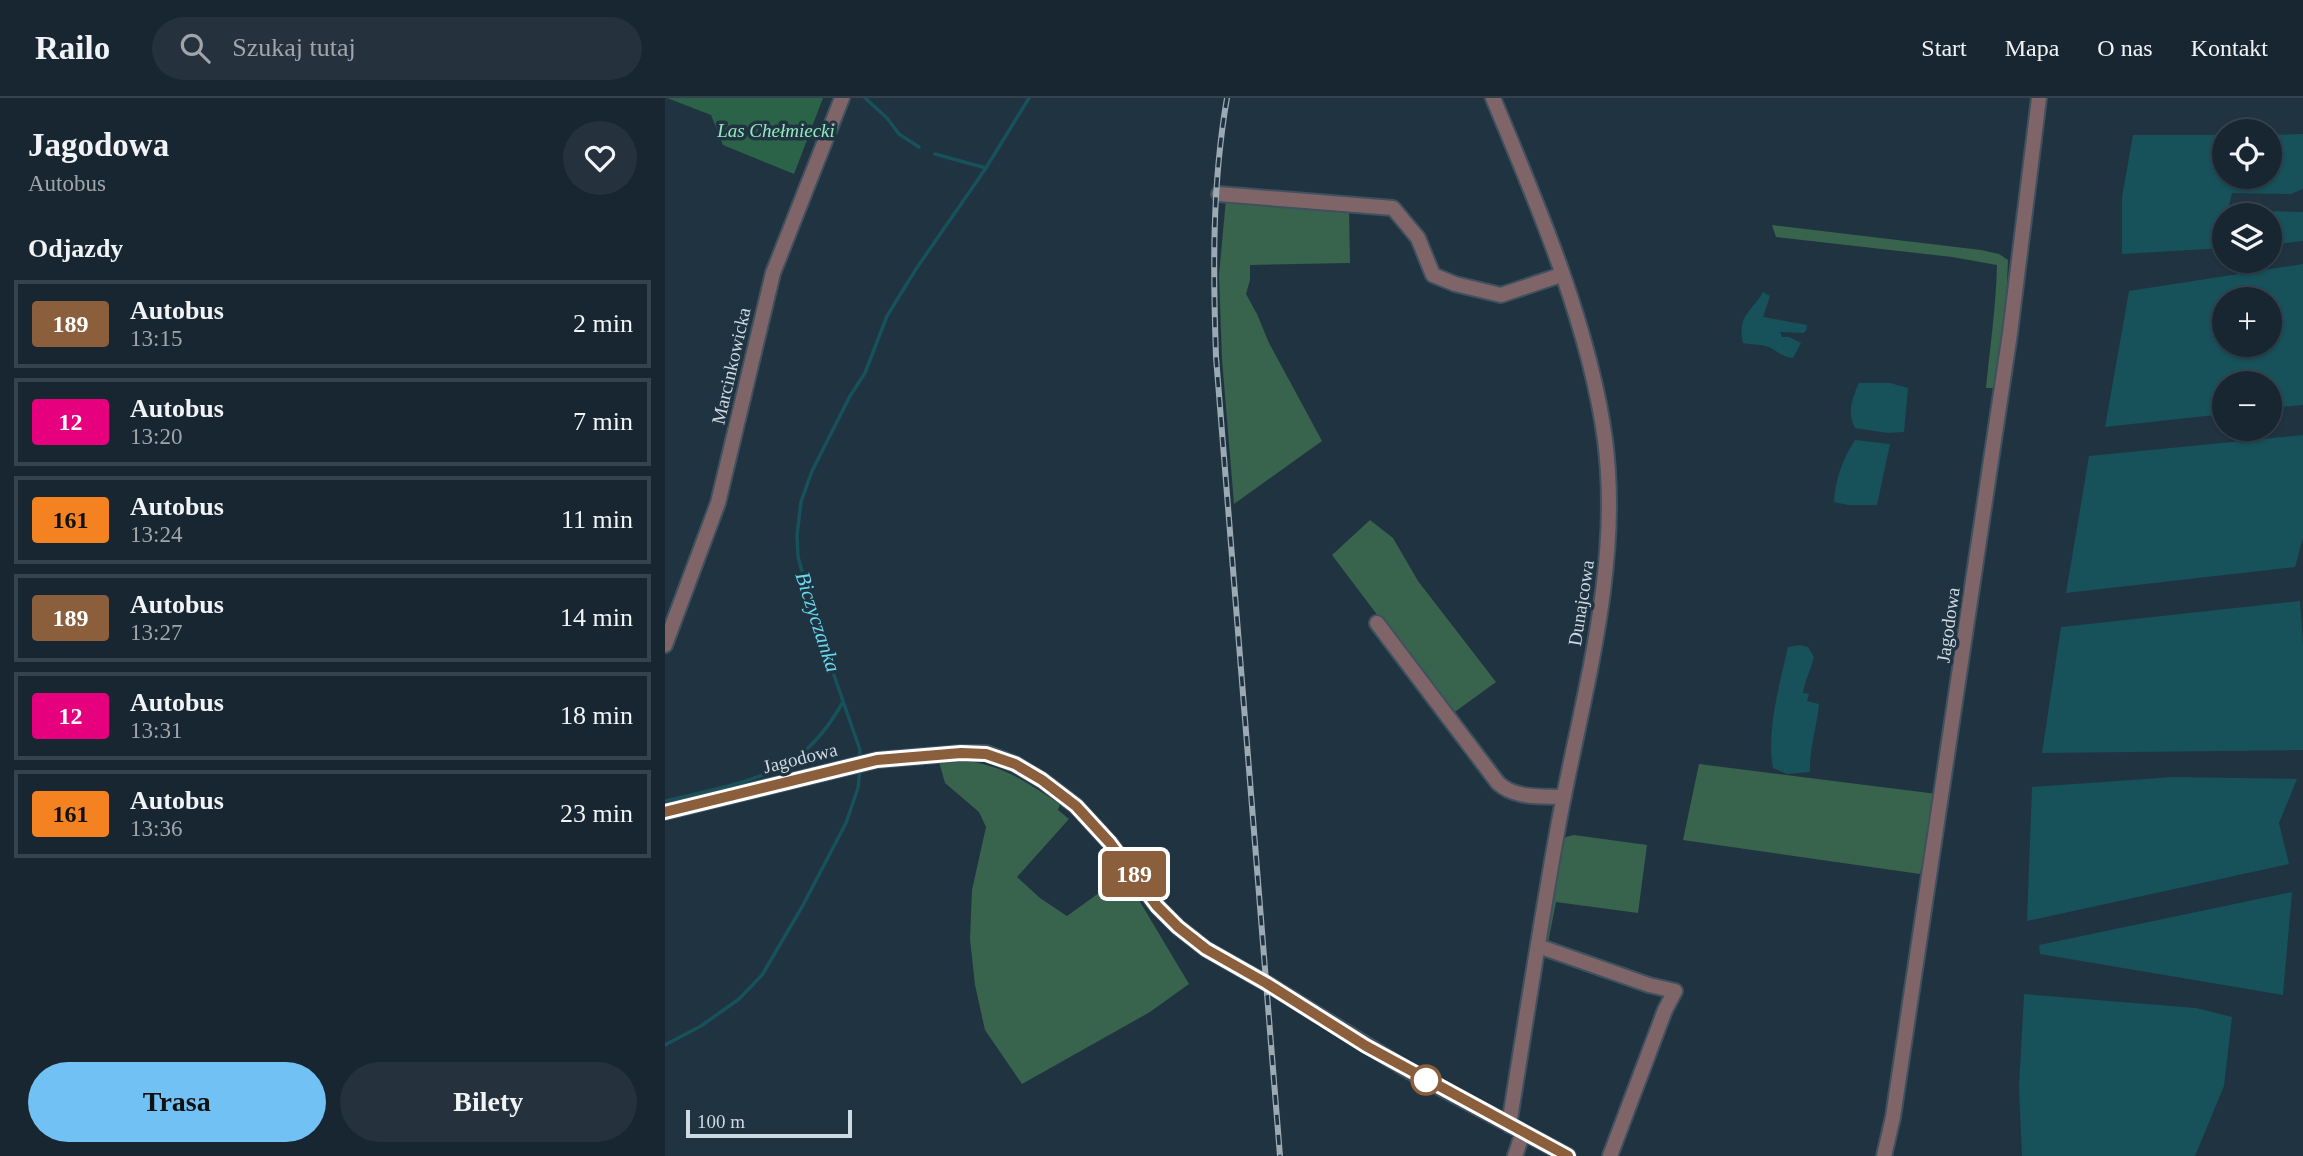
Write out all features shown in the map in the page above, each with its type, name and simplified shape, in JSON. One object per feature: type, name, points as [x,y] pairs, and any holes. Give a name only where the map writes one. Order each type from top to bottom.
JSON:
[{"type":"street","name":"Marcinkowicka","points":[[665,645],[718,503],[773,273],[842,98]]},
{"type":"street","name":"Dunajcowa","points":[[1493,98],[1586,346],[1605,439],[1609,500],[1608,557],[1538,946],[1509,1125]]},
{"type":"street","name":"Jagodowa","points":[[1884,1156],[1893,1117],[2006,360],[2039,98]]},
{"type":"street","points":[[1219,194],[1393,208],[1418,238],[1433,275],[1455,284],[1501,295],[1561,275]]},
{"type":"street","points":[[1377,623],[1507,792],[1528,796],[1564,797]]},
{"type":"street","name":"Jagodowa","points":[[665,812],[877,760],[961,753],[986,754],[1024,769],[1076,806],[1110,843],[1157,906],[1206,949],[1366,1046],[1568,1156]]},
{"type":"street","points":[[1538,946],[1649,985],[1675,991],[1665,1010],[1610,1156]]},
{"type":"street","points":[[1515,1156],[1523,1132]]},
{"type":"shaded area","points":[[2303,134],[2303,189],[2291,194],[2232,193],[2230,203],[2212,203],[2212,249],[2122,254],[2122,197],[2133,135],[2212,135],[2212,189],[2282,189],[2282,135]]},
{"type":"shaded area","points":[[1226,199],[1349,209],[1350,263],[1250,265],[1246,294],[1322,441],[1234,504],[1222,359],[1219,275]]},
{"type":"shaded area","points":[[2282,211],[2303,212],[2303,241],[2282,244]]},
{"type":"shaded area","points":[[1772,225],[1981,250],[1999,254],[2008,260],[2006,309],[1996,388],[1986,388],[1997,265],[1952,257],[1776,237]]},
{"type":"shaded area","points":[[2303,264],[2303,405],[2282,407],[2282,371],[2212,371],[2212,415],[2105,427],[2129,291],[2245,273],[2282,273],[2282,267]]},
{"type":"shaded area","points":[[1763,292],[1770,296],[1763,317],[1807,325],[1803,333],[1780,332],[1782,337],[1789,337],[1801,343],[1793,358],[1766,346],[1743,343],[1744,320]]},
{"type":"shaded area","points":[[1859,383],[1890,383],[1908,388],[1904,432],[1888,433],[1855,428],[1851,405]]},
{"type":"shaded area","points":[[2303,435],[2303,538],[2295,567],[2066,593],[2089,456],[2242,441],[2282,441],[2282,437]]},
{"type":"shaded area","points":[[1855,440],[1890,444],[1877,505],[1834,502],[1840,470]]},
{"type":"shaded area","points":[[1370,520],[1393,538],[1418,581],[1496,682],[1452,714],[1332,555]]},
{"type":"shaded area","points":[[2300,601],[2303,644],[2303,750],[2042,753],[2061,627]]},
{"type":"shaded area","points":[[1788,647],[1808,647],[1814,657],[1803,693],[1809,694],[1807,701],[1819,704],[1810,772],[1787,774],[1773,768],[1771,739]]},
{"type":"shaded area","points":[[949,759],[996,768],[1060,804],[1058,810],[1069,819],[1017,877],[1040,898],[1067,916],[1124,875],[1189,984],[1150,1012],[1022,1084],[985,1030],[975,985],[970,939],[972,890],[986,827],[979,812],[945,783],[939,762]]},
{"type":"shaded area","points":[[1699,764],[1937,794],[1920,874],[1683,840]]},
{"type":"shaded area","points":[[2173,777],[2297,779],[2279,823],[2289,864],[2027,921],[2032,787]]},
{"type":"shaded area","points":[[1574,835],[1647,845],[1638,913],[1556,902],[1547,948],[1543,938],[1561,844],[1566,837]]},
{"type":"shaded area","points":[[2292,892],[2283,995],[2040,954],[2039,945]]},
{"type":"shaded area","points":[[2024,994],[2196,1008],[2232,1017],[2224,1086],[2195,1156],[2022,1156],[2019,1087]]},
{"type":"green space","name":"Las Chełmiecki","points":[[667,98],[823,98],[794,174],[723,145],[711,115]]},
{"type":"waterway","points":[[865,98],[887,118],[899,134],[919,147]]},
{"type":"waterway","name":"Biczyczanka","points":[[860,761],[860,750],[818,629],[798,557],[797,535],[801,502],[812,471],[850,396],[865,373],[887,316],[986,168],[1029,98]]},
{"type":"waterway","points":[[935,154],[986,168]]},
{"type":"waterway","points":[[665,801],[737,784],[787,763],[814,742],[843,702]]},
{"type":"waterway","name":"Biczyczanka","points":[[665,1045],[701,1026],[739,999],[762,975],[802,907],[846,823],[858,788],[860,768]]},
{"type":"railway","points":[[1227,98],[1215,227],[1216,357],[1280,1156]]},
{"type":"bus line","name":"189","points":[[665,812],[877,760],[961,753],[986,754],[1015,764],[1042,780],[1076,806],[1110,843],[1157,906],[1206,949],[1411,1072],[1568,1156]]}]
